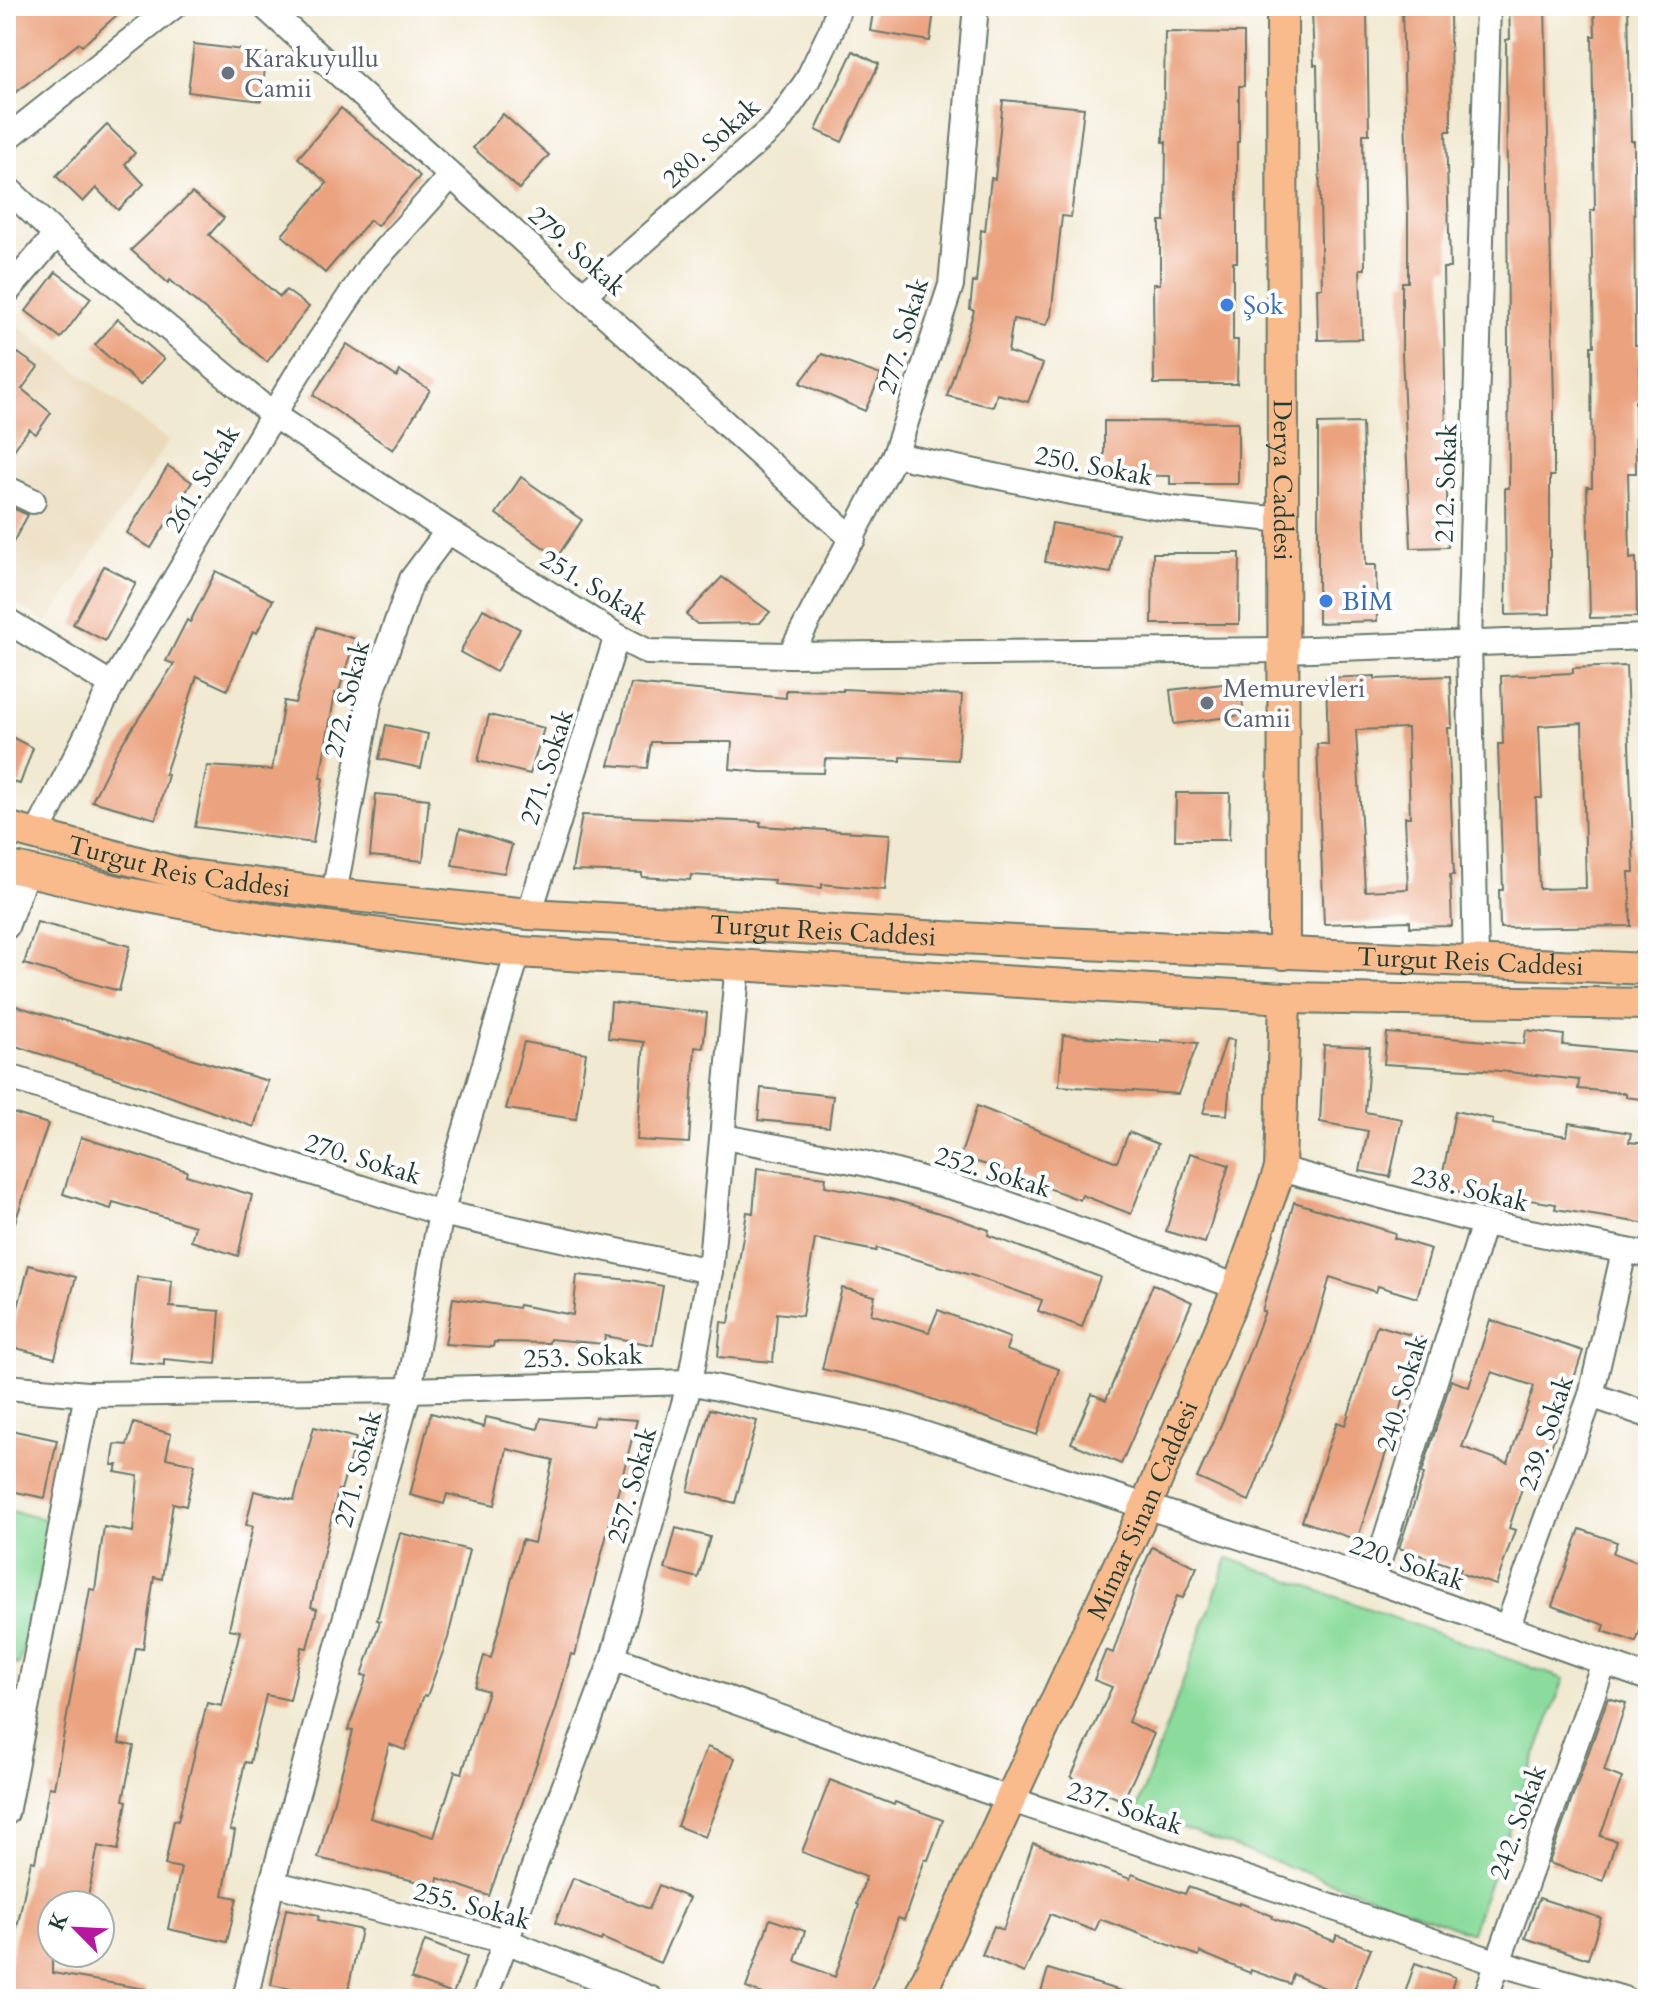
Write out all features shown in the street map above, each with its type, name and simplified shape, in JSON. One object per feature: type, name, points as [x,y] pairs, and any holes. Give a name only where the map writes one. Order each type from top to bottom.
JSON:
[{"type":"main road","name":"Derya Caddesi","points":[[1282,6],[1284,954]]},
{"type":"main road","name":"Turgut Reis Caddesi","points":[[6,827],[183,874],[334,894],[529,914],[1284,954],[1648,969]]},
{"type":"main road","name":"Turgut Reis Caddesi","points":[[16,869],[268,919],[518,952],[1285,998],[1648,1004]]},
{"type":"main road","name":"Mimar Sinan Caddesi","points":[[918,1999],[1146,1506],[1238,1287],[1280,1169],[1285,998]]},
{"type":"street","points":[[6,139],[174,6]]},
{"type":"street","name":"279. Sokak","points":[[264,6],[853,539]]},
{"type":"street","name":"280. Sokak","points":[[584,294],[777,124],[807,81],[831,31],[839,6]]},
{"type":"street","name":"277. Sokak","points":[[790,655],[895,455],[951,285],[976,6]]},
{"type":"street","name":"212. Sokak","points":[[1476,961],[1469,642],[1488,6]]},
{"type":"street","name":"261. Sokak","points":[[37,834],[112,685],[273,415],[370,266],[450,177]]},
{"type":"street","name":"251. Sokak","points":[[6,187],[56,235],[273,415],[448,531],[648,652],[790,655],[1283,650],[1648,637]]},
{"type":"street","points":[[6,293],[56,235]]},
{"type":"street","name":"250. Sokak","points":[[895,455],[1071,492],[1172,509],[1284,520]]},
{"type":"street","points":[[6,488],[33,501]]},
{"type":"street","name":"272. Sokak","points":[[334,894],[370,698],[412,579],[448,531]]},
{"type":"street","points":[[6,620],[112,685]]},
{"type":"street","name":"271. Sokak","points":[[529,914],[617,636]]},
{"type":"street","points":[[6,927],[16,869]]},
{"type":"street","name":"271. Sokak","points":[[245,1999],[272,1883],[409,1390],[441,1213],[518,952]]},
{"type":"street","name":"257. Sokak","points":[[484,1999],[613,1658],[690,1382],[710,1271],[738,963]]},
{"type":"street","name":"270. Sokak","points":[[6,1076],[441,1213],[710,1271]]},
{"type":"street","name":"252. Sokak","points":[[724,1137],[863,1163],[988,1197],[1238,1287]]},
{"type":"street","name":"238. Sokak","points":[[1280,1169],[1484,1223],[1636,1253]]},
{"type":"street","name":"240. Sokak","points":[[1373,1580],[1484,1223]]},
{"type":"street","name":"239. Sokak","points":[[1507,1628],[1591,1395],[1636,1253]]},
{"type":"street","name":"253. Sokak","points":[[6,1387],[87,1394],[409,1390],[690,1382],[899,1426],[1146,1506]]},
{"type":"street","points":[[6,1813],[87,1394]]},
{"type":"street","points":[[1591,1395],[1648,1415]]},
{"type":"street","name":"220. Sokak","points":[[1146,1506],[1373,1580],[1648,1678]]},
{"type":"street","name":"237. Sokak","points":[[613,1658],[1009,1799],[1498,1963],[1624,1999]]},
{"type":"street","name":"242. Sokak","points":[[1485,1999],[1604,1663]]},
{"type":"street","name":"255. Sokak","points":[[272,1883],[506,1941],[651,1999]]},
{"type":"shaded area","points":[[6,317],[168,441],[47,622],[6,599]]},
{"type":"green space","points":[[6,1510],[53,1521],[19,1665],[6,1662]]},
{"type":"green space","points":[[1228,1558],[1564,1679],[1471,1933],[1136,1811]]},
{"type":"building","points":[[6,6],[127,6],[82,46],[79,43],[6,100]]},
{"type":"building","points":[[874,6],[912,6],[934,10],[930,41],[870,31]]},
{"type":"building","points":[[1509,6],[1545,6],[1554,403],[1554,476],[1550,476],[1550,614],[1506,615],[1505,488],[1509,488],[1506,40],[1510,39]]},
{"type":"building","points":[[1594,6],[1628,6],[1631,141],[1634,141],[1635,345],[1639,345],[1641,401],[1635,401],[1636,473],[1628,473],[1630,559],[1636,558],[1637,617],[1590,618],[1587,487],[1592,487]]},
{"type":"building","points":[[1450,7],[1451,131],[1446,131],[1450,268],[1443,268],[1448,547],[1411,548],[1402,354],[1402,282],[1408,282],[1408,216],[1402,8]]},
{"type":"building","points":[[1367,10],[1369,134],[1363,134],[1365,269],[1360,269],[1362,339],[1318,340],[1317,288],[1322,288],[1317,65],[1314,65],[1312,11]]},
{"type":"building","points":[[1165,32],[1244,33],[1244,86],[1239,86],[1237,142],[1237,262],[1233,262],[1233,340],[1238,340],[1237,384],[1154,384],[1153,284],[1160,284],[1160,221],[1165,221]]},
{"type":"building","name":"Karakuyullu Camii","points":[[194,44],[267,53],[261,101],[188,92]]},
{"type":"building","points":[[853,51],[879,64],[842,142],[816,130]]},
{"type":"building","points":[[1003,100],[1084,108],[1071,217],[1062,216],[1051,316],[1046,325],[1013,319],[1008,352],[1043,364],[1028,402],[997,394],[993,407],[947,396],[974,311],[970,309],[973,282],[976,283],[981,230],[985,231],[991,178],[995,179]]},
{"type":"building","points":[[341,108],[420,176],[377,226],[370,220],[325,273],[282,235],[327,183],[298,158]]},
{"type":"building","points":[[503,114],[549,155],[519,189],[473,148]]},
{"type":"building","points":[[107,125],[135,153],[125,164],[144,184],[118,210],[96,188],[83,202],[56,176]]},
{"type":"building","points":[[192,193],[224,218],[209,235],[280,297],[286,290],[309,307],[267,362],[131,250]]},
{"type":"building","points":[[56,272],[91,298],[61,338],[26,311]]},
{"type":"building","points":[[118,319],[164,359],[140,385],[95,345]]},
{"type":"building","points":[[347,344],[397,377],[400,371],[430,390],[393,450],[313,395]]},
{"type":"building","points":[[18,353],[38,367],[22,389],[51,413],[36,434],[29,429],[6,461],[6,370]]},
{"type":"building","points":[[822,354],[881,375],[865,411],[800,383]]},
{"type":"building","points":[[1104,421],[1238,422],[1238,484],[1170,484],[1170,476],[1104,475]]},
{"type":"building","points":[[1362,423],[1366,565],[1376,565],[1377,621],[1318,623],[1318,424]]},
{"type":"building","points":[[168,466],[192,482],[151,548],[127,533]]},
{"type":"building","points":[[521,477],[582,520],[557,557],[496,514]]},
{"type":"building","points":[[6,505],[28,515],[6,555]]},
{"type":"building","points":[[1052,523],[1118,534],[1111,573],[1045,562]]},
{"type":"building","points":[[1153,553],[1240,553],[1239,624],[1152,624]]},
{"type":"building","points":[[104,566],[136,583],[105,641],[73,624]]},
{"type":"building","points":[[216,571],[273,600],[257,633],[253,631],[227,690],[197,676],[165,774],[168,775],[156,819],[92,801],[116,753],[174,664],[166,661]]},
{"type":"building","points":[[722,577],[770,612],[760,623],[697,624],[686,615]]},
{"type":"building","points":[[483,609],[520,629],[496,672],[460,652]]},
{"type":"building","points":[[317,627],[355,639],[338,694],[335,693],[320,778],[323,778],[313,843],[195,827],[207,766],[272,770],[284,701],[295,703]]},
{"type":"building","points":[[1626,666],[1634,872],[1629,872],[1631,926],[1500,928],[1499,890],[1503,890],[1498,744],[1503,744],[1501,676],[1573,673],[1573,668]],"holes":[[[1582,723],[1586,888],[1539,889],[1536,798],[1542,798],[1539,726]]]},
{"type":"building","points":[[1450,676],[1452,728],[1448,728],[1454,875],[1450,875],[1452,926],[1410,927],[1410,921],[1324,924],[1317,744],[1328,744],[1326,678]],"holes":[[[1407,728],[1410,817],[1405,817],[1408,889],[1365,891],[1356,730]]]},
{"type":"building","name":"Memurevleri Camii","points":[[1240,682],[1244,715],[1174,724],[1170,690]]},
{"type":"building","points":[[631,684],[786,698],[786,690],[843,689],[962,695],[958,760],[901,757],[901,761],[825,759],[824,773],[760,772],[730,769],[732,742],[651,742],[647,768],[609,765]]},
{"type":"building","points":[[489,715],[544,728],[530,774],[478,761]]},
{"type":"building","points":[[386,725],[428,734],[421,768],[379,759]]},
{"type":"building","points":[[6,734],[33,748],[20,784],[6,780]]},
{"type":"building","points":[[1176,793],[1230,793],[1229,840],[1175,840]]},
{"type":"building","points":[[376,794],[429,799],[423,861],[370,856]]},
{"type":"building","points":[[582,815],[761,822],[760,826],[890,834],[885,890],[822,884],[822,888],[773,884],[774,880],[691,875],[690,880],[642,877],[642,873],[572,871]]},
{"type":"building","points":[[460,828],[512,845],[504,873],[452,865]]},
{"type":"building","points":[[37,922],[130,946],[119,991],[24,964]]},
{"type":"building","points":[[611,1002],[707,1013],[703,1048],[695,1047],[689,1143],[637,1140],[644,1042],[608,1038]]},
{"type":"building","points":[[6,1003],[268,1081],[254,1127],[147,1088],[6,1043]]},
{"type":"building","points":[[1526,1030],[1564,1035],[1563,1045],[1648,1053],[1648,1100],[1626,1097],[1626,1093],[1578,1089],[1579,1080],[1500,1071],[1384,1064],[1387,1033],[1524,1044]]},
{"type":"building","points":[[1063,1035],[1198,1043],[1178,1094],[1059,1086]]},
{"type":"building","points":[[1226,1039],[1234,1040],[1227,1115],[1203,1113]]},
{"type":"building","points":[[524,1042],[586,1053],[576,1119],[506,1109]]},
{"type":"building","points":[[1324,1045],[1370,1047],[1365,1112],[1402,1119],[1390,1177],[1360,1171],[1368,1131],[1320,1122]]},
{"type":"building","points":[[761,1088],[833,1096],[829,1127],[758,1120]]},
{"type":"building","points":[[977,1106],[1117,1162],[1129,1132],[1158,1144],[1131,1214],[1082,1195],[1080,1200],[960,1157]]},
{"type":"building","points":[[6,1111],[48,1124],[8,1243],[6,1242]]},
{"type":"building","points":[[1455,1111],[1493,1119],[1492,1124],[1567,1136],[1569,1123],[1631,1133],[1629,1142],[1648,1144],[1648,1224],[1555,1209],[1556,1204],[1440,1188]]},
{"type":"building","points":[[81,1137],[252,1195],[238,1256],[191,1241],[195,1226],[113,1202],[111,1209],[63,1194]]},
{"type":"building","points":[[1190,1153],[1229,1165],[1205,1243],[1166,1231]]},
{"type":"building","points":[[757,1168],[826,1177],[825,1186],[887,1198],[950,1216],[989,1230],[988,1235],[1100,1277],[1082,1327],[1038,1311],[1042,1300],[974,1276],[877,1248],[876,1251],[815,1239],[802,1316],[777,1313],[773,1362],[718,1357],[721,1322],[729,1323],[747,1212],[753,1213]]},
{"type":"building","points":[[1294,1202],[1395,1233],[1394,1238],[1431,1249],[1417,1298],[1378,1286],[1376,1292],[1330,1277],[1308,1353],[1249,1501],[1197,1478],[1265,1311],[1262,1311]]},
{"type":"building","points":[[29,1265],[76,1277],[55,1358],[8,1346]]},
{"type":"building","points":[[577,1275],[663,1286],[653,1345],[605,1336],[604,1344],[550,1339],[549,1343],[494,1342],[493,1347],[445,1344],[453,1298],[573,1315]]},
{"type":"building","points":[[137,1277],[172,1281],[170,1307],[220,1311],[216,1364],[164,1359],[164,1365],[128,1362]]},
{"type":"building","points":[[1153,1284],[1192,1302],[1121,1464],[1071,1443],[1092,1394],[1106,1400]]},
{"type":"building","points":[[842,1288],[875,1296],[871,1314],[929,1332],[938,1310],[1010,1338],[1006,1350],[1059,1369],[1037,1435],[891,1385],[822,1369]]},
{"type":"building","points":[[1490,1320],[1583,1351],[1550,1451],[1536,1446],[1509,1528],[1515,1530],[1496,1585],[1459,1573],[1461,1569],[1399,1548],[1451,1380],[1469,1387]],"holes":[[[1492,1372],[1534,1386],[1508,1463],[1462,1447]]]},
{"type":"building","points":[[1377,1325],[1424,1339],[1357,1540],[1302,1521],[1337,1422],[1345,1425]]},
{"type":"building","points":[[710,1409],[757,1421],[735,1503],[688,1491]]},
{"type":"building","points":[[431,1413],[484,1427],[486,1417],[538,1429],[541,1418],[592,1426],[595,1417],[637,1420],[575,1655],[571,1654],[556,1709],[489,1896],[438,1878],[436,1886],[318,1858],[353,1731],[348,1730],[367,1676],[362,1675],[380,1621],[377,1620],[400,1533],[469,1550],[448,1638],[427,1696],[424,1695],[405,1750],[389,1744],[370,1818],[434,1837],[455,1771],[462,1773],[488,1691],[475,1687],[484,1656],[491,1658],[522,1540],[534,1543],[553,1460],[507,1449],[495,1505],[447,1494],[444,1504],[410,1495]]},
{"type":"building","points":[[134,1423],[171,1434],[166,1458],[195,1464],[186,1506],[173,1503],[162,1579],[154,1577],[143,1649],[136,1648],[119,1743],[134,1746],[123,1800],[127,1801],[118,1850],[98,1846],[90,1889],[36,1889],[36,1969],[52,1969],[52,1973],[146,1989],[145,1999],[6,1999],[6,1980],[31,1861],[35,1862],[49,1787],[54,1788],[90,1589],[95,1590],[104,1527],[133,1532],[138,1476],[115,1472],[118,1465],[112,1465],[115,1444],[127,1445]]},
{"type":"building","points":[[314,1427],[356,1438],[341,1490],[338,1490],[311,1607],[317,1609],[307,1648],[302,1647],[290,1700],[266,1695],[250,1763],[245,1762],[230,1830],[235,1831],[223,1895],[237,1898],[227,1942],[168,1929],[181,1868],[165,1865],[174,1820],[178,1821],[207,1703],[222,1706],[240,1631],[229,1629],[253,1526],[246,1525],[254,1491],[294,1500]]},
{"type":"building","points":[[6,1429],[57,1440],[45,1498],[6,1490]]},
{"type":"building","points":[[676,1528],[710,1537],[698,1578],[665,1569]]},
{"type":"building","points":[[1580,1529],[1617,1542],[1613,1553],[1648,1566],[1648,1607],[1636,1642],[1603,1631],[1605,1625],[1552,1606]]},
{"type":"building","points":[[1152,1547],[1197,1567],[1183,1598],[1177,1596],[1128,1722],[1154,1734],[1123,1801],[1071,1777],[1112,1687],[1094,1680],[1106,1650],[1113,1653]]},
{"type":"building","points":[[1608,1698],[1626,1703],[1604,1771],[1622,1778],[1600,1836],[1616,1841],[1603,1881],[1549,1863]]},
{"type":"building","points":[[707,1747],[735,1758],[705,1837],[677,1826]]},
{"type":"building","points":[[830,1780],[943,1820],[928,1860],[925,1859],[904,1920],[898,1918],[867,1999],[777,1999],[746,1988],[770,1919],[805,1931],[795,1961],[835,1977],[866,1877],[802,1852]]},
{"type":"building","points":[[1033,1843],[1130,1879],[1132,1874],[1185,1894],[1188,1887],[1240,1903],[1334,1941],[1337,1935],[1371,1949],[1350,1999],[1293,1974],[1290,1984],[1251,1970],[1250,1973],[1200,1952],[1199,1956],[1100,1919],[1095,1931],[1050,1914],[1024,1973],[982,1955],[994,1926],[1003,1930]]},
{"type":"building","points":[[573,1878],[649,1909],[659,1885],[689,1898],[660,1963],[602,1938],[601,1941],[555,1923]]},
{"type":"building","points":[[1539,1898],[1601,1918],[1588,1959],[1525,1938]]},
{"type":"building","points":[[286,1909],[319,1915],[318,1920],[361,1930],[346,1999],[315,1999],[316,1994],[271,1985]]},
{"type":"building","points":[[425,1941],[467,1957],[453,1994],[411,1979]]},
{"type":"building","points":[[1415,1963],[1455,1977],[1448,1999],[1403,1999]]},
{"type":"building","points":[[1048,1969],[1131,1994],[1130,1999],[1039,1999]]},
{"type":"place","name":"Karakuyullu Camii","points":[[228,73]]},
{"type":"place","name":"Şok","points":[[1227,305]]},
{"type":"place","name":"BİM","points":[[1326,601]]},
{"type":"place","name":"Memurevleri Camii","points":[[1207,703]]}]
